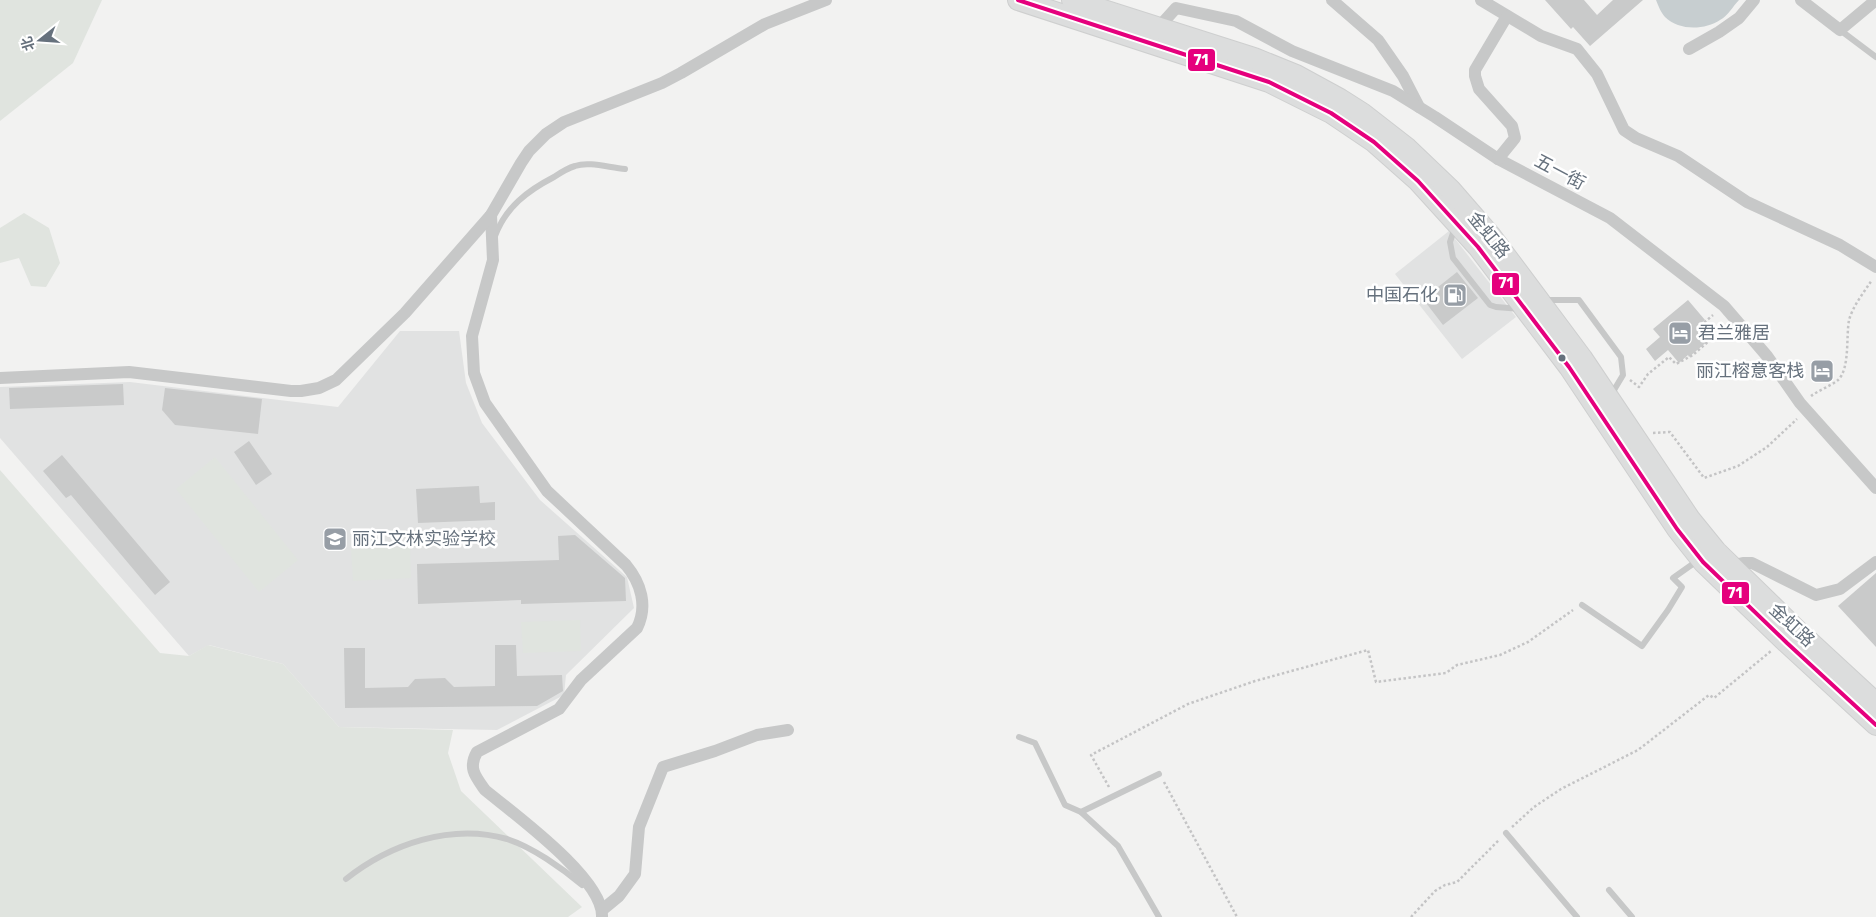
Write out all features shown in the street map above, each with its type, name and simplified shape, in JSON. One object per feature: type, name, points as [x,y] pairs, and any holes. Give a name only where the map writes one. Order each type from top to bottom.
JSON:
[{"type":"main road","name":"金虹路","points":[[1018,0],[1248,74],[1332,112],[1374,142],[1418,181],[1582,358],[1690,519],[1730,566],[1876,703]]},
{"type":"main road","name":"金虹路","points":[[1072,0],[1275,66],[1316,86],[1362,113],[1407,148],[1451,190],[1491,236],[1569,367],[1677,529],[1701,559],[1718,578],[1876,725]]},
{"type":"street","points":[[0,378],[129,372],[291,391],[319,388],[343,375],[405,313],[491,215],[529,151],[538,141],[564,122],[662,82],[705,60],[765,24],[826,0]]},
{"type":"street","points":[[1332,0],[1378,40],[1403,76],[1418,107]]},
{"type":"street","points":[[1481,0],[1541,36],[1577,49],[1597,74],[1624,130],[1636,138],[1678,156],[1747,202],[1840,245],[1876,267]]},
{"type":"street","points":[[1689,49],[1739,18],[1754,0]]},
{"type":"street","points":[[1801,0],[1840,30],[1876,0]]},
{"type":"street","name":"五一街","points":[[1158,28],[1176,8],[1236,21],[1292,51],[1393,91],[1498,159],[1610,218],[1724,306],[1767,356],[1803,407],[1876,488]]},
{"type":"street","points":[[1498,159],[1515,138],[1515,133],[1512,126],[1479,89],[1475,70],[1507,16]]},
{"type":"street","points":[[491,215],[493,260],[472,336],[474,373],[478,389],[485,404],[547,491],[626,564],[634,574],[641,592],[642,609],[637,628],[581,680],[562,706],[477,752],[472,760],[472,767],[477,779],[485,790],[565,858],[595,895],[602,914],[619,896],[635,874],[639,827],[663,767],[715,751],[757,735],[788,730]]},
{"type":"street","points":[[1730,566],[1752,563],[1816,595],[1840,589],[1876,562]]},
{"type":"lane","points":[[1840,30],[1876,57]]},
{"type":"lane","points":[[492,242],[503,218],[532,188],[575,166],[591,164],[606,168],[625,169]]},
{"type":"lane","points":[[1457,222],[1450,242],[1453,258],[1490,305],[1496,307],[1532,305],[1579,300],[1621,357],[1623,375],[1609,398]]},
{"type":"lane","points":[[1582,605],[1642,646],[1682,587],[1673,578],[1701,559]]},
{"type":"lane","points":[[1019,737],[1035,742],[1065,805],[1081,812],[1118,846],[1159,917]]},
{"type":"lane","points":[[1081,812],[1160,774]]},
{"type":"lane","points":[[1506,833],[1577,917]]},
{"type":"lane","points":[[346,878],[374,858],[406,844],[439,836],[474,834],[508,840],[531,850],[560,868],[595,895]]},
{"type":"lane","points":[[1608,890],[1632,917]]},
{"type":"path","points":[[1639,442],[1654,433],[1670,432],[1704,478],[1738,466],[1767,447],[1803,407],[1838,379],[1846,366],[1846,341],[1850,318],[1860,297],[1876,275]]},
{"type":"path","points":[[1639,387],[1648,374],[1669,357],[1676,364],[1693,355],[1711,340],[1700,326],[1724,306]]},
{"type":"path","points":[[1115,797],[1091,755],[1188,704],[1255,680],[1368,650],[1376,682],[1446,674],[1457,665],[1487,659],[1513,650],[1582,605]]},
{"type":"path","points":[[1411,917],[1435,891],[1445,885],[1457,882],[1526,814],[1549,796],[1638,750],[1709,695],[1714,698],[1784,640]]},
{"type":"path","points":[[1160,774],[1237,917]]},
{"type":"shaded area","points":[[0,0],[102,0],[73,63],[0,121]]},
{"type":"shaded area","points":[[1656,0],[1739,0],[1720,20],[1707,26],[1692,28],[1671,22],[1662,13]]},
{"type":"shaded area","points":[[24,213],[49,228],[60,263],[46,287],[31,286],[19,258],[0,263],[0,228]]},
{"type":"shaded area","name":"中国石化","points":[[1449,231],[1516,317],[1462,359],[1395,274]]},
{"type":"shaded area","name":"丽江文林实验学校","points":[[400,331],[459,331],[466,383],[482,423],[540,500],[627,577],[634,608],[566,675],[564,695],[497,730],[339,727],[283,664],[209,645],[189,656],[0,438],[0,387],[130,382],[338,407]]},
{"type":"shaded area","points":[[215,457],[298,560],[259,592],[176,489]]},
{"type":"shaded area","points":[[0,470],[160,653],[189,656],[208,645],[283,664],[339,727],[453,730],[448,753],[461,791],[582,907],[568,917],[0,917]]},
{"type":"shaded area","points":[[410,547],[411,578],[353,581],[351,549]]},
{"type":"shaded area","points":[[580,620],[581,651],[523,653],[521,622]]},
{"type":"building","points":[[1545,0],[1584,0],[1597,15],[1613,0],[1643,0],[1590,46],[1573,27],[1571,29]]},
{"type":"building","points":[[1457,272],[1478,298],[1443,325],[1423,299]]},
{"type":"building","name":"君兰雅居","points":[[1688,300],[1705,320],[1697,326],[1709,340],[1679,363],[1668,350],[1655,361],[1646,349],[1660,337],[1653,329]]},
{"type":"building","points":[[123,384],[124,405],[10,409],[9,388]]},
{"type":"building","points":[[165,388],[262,399],[258,434],[175,425],[162,410]]},
{"type":"building","points":[[249,441],[272,474],[256,485],[234,452]]},
{"type":"building","points":[[62,455],[170,582],[155,595],[71,495],[66,498],[43,471]]},
{"type":"building","points":[[479,486],[480,503],[495,502],[495,520],[418,523],[416,489]]},
{"type":"building","points":[[575,535],[625,578],[626,601],[521,604],[521,600],[418,604],[417,564],[559,560],[558,536]]},
{"type":"building","points":[[1876,573],[1876,647],[1838,606]]},
{"type":"building","points":[[495,645],[516,645],[517,676],[562,675],[563,691],[537,706],[345,708],[344,648],[365,648],[365,688],[408,687],[415,679],[445,678],[454,687],[495,686]]},
{"type":"transit line","name":"71","points":[[1018,0],[1269,82],[1331,113],[1374,142],[1418,181],[1478,247],[1569,367],[1677,529],[1703,562],[1876,725]]},
{"type":"place","name":"中国石化","points":[[1455,295]]},
{"type":"place","name":"君兰雅居","points":[[1680,333]]},
{"type":"place","name":"丽江榕意客栈","points":[[1822,371]]},
{"type":"place","name":"丽江文林实验学校","points":[[335,539]]}]
